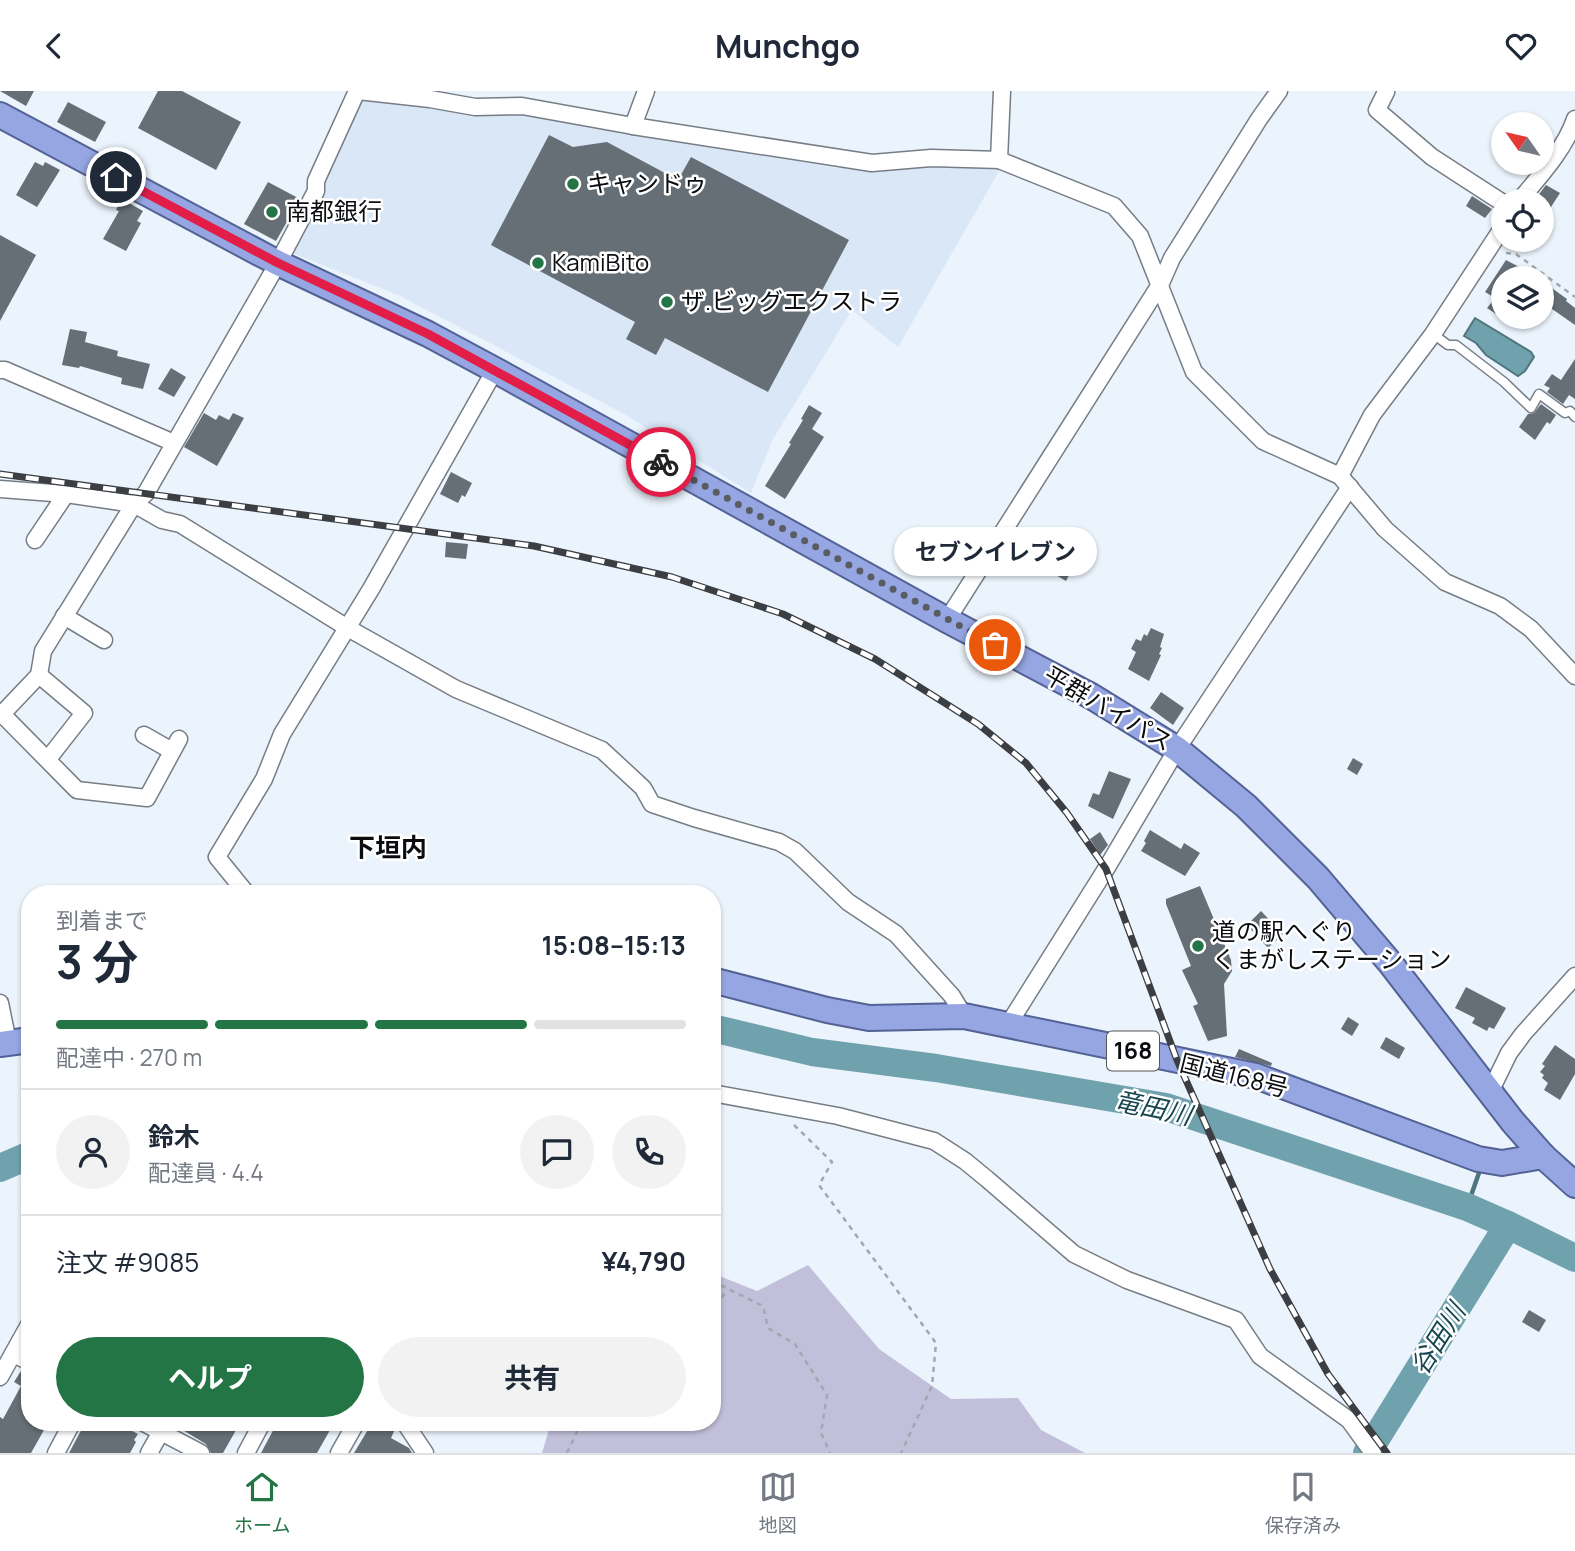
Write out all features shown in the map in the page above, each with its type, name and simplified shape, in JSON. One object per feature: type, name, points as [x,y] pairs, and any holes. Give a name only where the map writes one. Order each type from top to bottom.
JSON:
[{"type":"highway","name":"平群バイパス","points":[[0,115],[278,263],[428,334],[495,370],[1091,697],[1177,749],[1246,806],[1318,878],[1391,964],[1543,1156],[1575,1185]]},
{"type":"highway","name":"国道168号","points":[[721,982],[869,1018],[964,1016],[1256,1076],[1478,1159],[1502,1163],[1543,1156]]},
{"type":"street","points":[[144,735],[176,745],[146,798],[77,790],[1,713],[39,675],[43,651],[134,504],[146,493],[278,263],[316,191],[316,181],[357,91],[475,107],[522,106],[872,163],[931,158],[1001,160],[1114,206],[1140,236],[1161,283],[1194,372],[1263,441],[1345,481],[1385,529],[1445,582],[1500,606],[1531,629],[1570,672]]},
{"type":"street","points":[[633,126],[646,91]]},
{"type":"street","points":[[1001,160],[1002,91]]},
{"type":"street","points":[[947,619],[1161,283],[1172,258],[1279,91]]},
{"type":"street","points":[[1385,91],[1377,110],[1432,157],[1491,195]]},
{"type":"street","points":[[1528,189],[1574,125]]},
{"type":"street","points":[[1008,1025],[1345,481],[1372,415],[1433,334],[1491,247]]},
{"type":"street","points":[[0,370],[174,443]]},
{"type":"street","points":[[240,885],[217,857],[264,779],[282,734],[371,589],[495,370]]},
{"type":"street","points":[[0,489],[66,494],[134,504],[162,520],[180,524],[346,627],[456,689],[603,750],[643,788],[652,804],[779,842],[795,851],[848,902],[897,934],[952,996],[964,1016]]},
{"type":"street","points":[[35,540],[66,494]]},
{"type":"street","points":[[64,616],[104,640]]},
{"type":"street","points":[[1570,672],[1575,654]]},
{"type":"street","points":[[39,675],[84,713],[48,759]]},
{"type":"street","points":[[1490,1092],[1509,1053],[1523,1034],[1575,977]]},
{"type":"street","points":[[0,1003],[13,1042]]},
{"type":"street","points":[[721,1096],[838,1117],[934,1141],[965,1161],[1074,1254],[1126,1280],[1236,1320],[1259,1356],[1349,1420],[1370,1448]]},
{"type":"street","points":[[0,1377],[21,1339]]},
{"type":"street","points":[[13,1354],[21,1358]]},
{"type":"street","points":[[56,1453],[68,1431]]},
{"type":"street","points":[[149,1453],[161,1431]]},
{"type":"street","points":[[169,1431],[201,1453]]},
{"type":"street","points":[[246,1453],[258,1431]]},
{"type":"street","points":[[339,1453],[351,1431]]},
{"type":"street","points":[[410,1431],[425,1453]]},
{"type":"lane","points":[[1433,334],[1448,345],[1456,345],[1504,382],[1531,408],[1539,394],[1565,413],[1570,411],[1575,417]]},
{"type":"path","points":[[1501,252],[1516,254],[1575,297]]},
{"type":"path","points":[[775,1106],[832,1162],[819,1185],[936,1343],[932,1386],[901,1453]]},
{"type":"path","points":[[721,1286],[763,1306],[768,1328],[796,1344],[827,1395],[821,1433],[830,1453]]},
{"type":"path","points":[[721,1299],[727,1289]]},
{"type":"path","points":[[567,1453],[577,1431]]},
{"type":"shaded area","name":"ザ.ビッグエクストラ","points":[[359,100],[525,113],[836,168],[928,164],[1001,168],[898,347],[852,310],[773,439],[751,493],[626,415],[467,331],[398,295],[292,253],[325,187],[318,182]]},
{"type":"shaded area","points":[[808,1265],[879,1349],[951,1399],[1018,1398],[1041,1430],[1085,1453],[542,1453],[549,1431],[721,1431],[721,1277],[757,1291]]},
{"type":"water","points":[[1475,318],[1531,352],[1534,357],[1525,371],[1518,376],[1486,355],[1476,343],[1464,336]]},
{"type":"building","points":[[0,91],[34,91],[26,106]]},
{"type":"building","points":[[158,91],[182,91],[241,122],[216,170],[138,128]]},
{"type":"building","points":[[68,102],[106,122],[95,142],[57,122]]},
{"type":"building","points":[[549,135],[573,147],[607,142],[678,180],[691,157],[849,240],[768,392],[665,338],[656,355],[626,339],[635,322],[491,245]]},
{"type":"building","points":[[35,162],[43,166],[45,162],[60,170],[37,207],[16,195]]},
{"type":"building","name":"南都銀行","points":[[268,182],[300,199],[276,241],[244,224]]},
{"type":"building","points":[[1554,190],[1560,193],[1554,202]]},
{"type":"building","points":[[1472,196],[1491,210],[1485,218],[1466,206]]},
{"type":"building","points":[[122,199],[143,211],[137,221],[141,223],[126,251],[103,239],[119,211],[116,210]]},
{"type":"building","points":[[0,235],[36,255],[0,321]]},
{"type":"building","points":[[1506,260],[1517,266],[1502,266]]},
{"type":"building","points":[[1491,283],[1491,296],[1485,292]]},
{"type":"building","points":[[1554,290],[1575,308],[1575,325],[1554,310]]},
{"type":"building","points":[[70,329],[87,332],[85,342],[118,351],[117,356],[150,364],[143,389],[121,384],[122,378],[80,366],[62,365]]},
{"type":"building","points":[[1575,359],[1575,399],[1569,395],[1563,404],[1547,392],[1550,388],[1544,385],[1552,374],[1561,380]]},
{"type":"building","points":[[171,368],[186,377],[174,397],[158,389]]},
{"type":"building","points":[[1541,404],[1556,415],[1550,424],[1547,422],[1535,440],[1519,427],[1528,414],[1534,413]]},
{"type":"building","points":[[809,405],[822,413],[812,429],[824,437],[785,499],[765,486],[791,444],[789,443]]},
{"type":"building","points":[[204,413],[216,420],[219,415],[229,420],[233,413],[244,418],[217,466],[184,447]]},
{"type":"building","points":[[451,472],[472,483],[465,497],[462,495],[458,503],[440,494]]},
{"type":"building","points":[[1039,533],[1080,554],[1066,581],[1022,555],[1029,543],[1033,545]]},
{"type":"building","points":[[446,542],[468,544],[466,559],[445,557]]},
{"type":"building","points":[[1151,628],[1164,634],[1159,654],[1161,655],[1149,681],[1128,669],[1136,652],[1131,649],[1136,639],[1141,641]]},
{"type":"building","points":[[1161,692],[1184,708],[1173,725],[1150,708]]},
{"type":"building","points":[[1353,758],[1363,764],[1357,775],[1347,769]]},
{"type":"building","points":[[1109,771],[1131,779],[1113,819],[1088,806],[1093,793],[1099,795]]},
{"type":"building","points":[[1150,830],[1181,849],[1184,843],[1200,853],[1185,876],[1141,851]]},
{"type":"building","points":[[1100,832],[1108,845],[1100,855],[1090,839]]},
{"type":"building","name":"道の駅へぐり くまがしステーション","points":[[1200,886],[1231,960],[1232,971],[1224,984],[1227,1036],[1208,1041],[1193,1006],[1198,1004],[1182,970],[1191,966],[1166,904],[1166,899]]},
{"type":"building","points":[[1261,911],[1283,934],[1268,948],[1247,925]]},
{"type":"building","points":[[1466,987],[1506,1008],[1494,1029],[1489,1027],[1487,1031],[1472,1023],[1475,1018],[1455,1008]]},
{"type":"building","points":[[1348,1017],[1359,1024],[1352,1036],[1341,1029]]},
{"type":"building","points":[[1386,1037],[1405,1048],[1399,1059],[1380,1048]]},
{"type":"building","points":[[1555,1045],[1575,1059],[1575,1074],[1560,1100],[1544,1090],[1548,1083],[1540,1072],[1545,1066],[1542,1064]]},
{"type":"building","points":[[1239,1049],[1272,1063],[1271,1066],[1235,1057]]},
{"type":"building","points":[[1529,1310],[1546,1320],[1539,1332],[1522,1322]]},
{"type":"building","points":[[21,1371],[21,1386],[14,1382]]},
{"type":"building","points":[[21,1386],[21,1431],[43,1431],[31,1453],[0,1453],[0,1417],[3,1419]]},
{"type":"building","points":[[81,1431],[132,1431],[138,1434],[130,1453],[69,1453]]},
{"type":"building","points":[[184,1431],[235,1431],[223,1453],[211,1453],[206,1444]]},
{"type":"building","points":[[273,1431],[329,1431],[317,1453],[261,1453]]},
{"type":"building","points":[[367,1431],[394,1431],[391,1438],[409,1448],[412,1453],[354,1453]]},
{"type":"waterway","name":"竜田川","points":[[721,1030],[812,1052],[936,1068],[1166,1107],[1467,1207],[1575,1258]]},
{"type":"waterway","name":"竜田川","points":[[0,1168],[21,1159]]},
{"type":"waterway","points":[[1467,1207],[1480,1170]]},
{"type":"waterway","name":"谷田川","points":[[1367,1453],[1508,1225]]},
{"type":"railway","points":[[0,474],[534,546],[672,577],[783,614],[875,659],[978,724],[1026,763],[1067,813],[1106,869],[1177,1060],[1270,1269],[1328,1374],[1387,1453]]},
{"type":"way so far","points":[[661,462],[995,645]]},
{"type":"place","name":"キャンドゥ","points":[[573,184]]},
{"type":"place","name":"南都銀行","points":[[272,212]]},
{"type":"place","name":"KamiBito","points":[[538,263]]},
{"type":"place","name":"ザ.ビッグエクストラ","points":[[667,302]]},
{"type":"place","name":"セブンイレブン","points":[[995,645]]},
{"type":"place","name":"道の駅へぐり くまがしステーション","points":[[1198,946]]},
{"type":"district","name":"下垣内","points":[[388,848]]},
{"type":"route","points":[[116,177],[278,263],[428,334],[661,462]]}]
